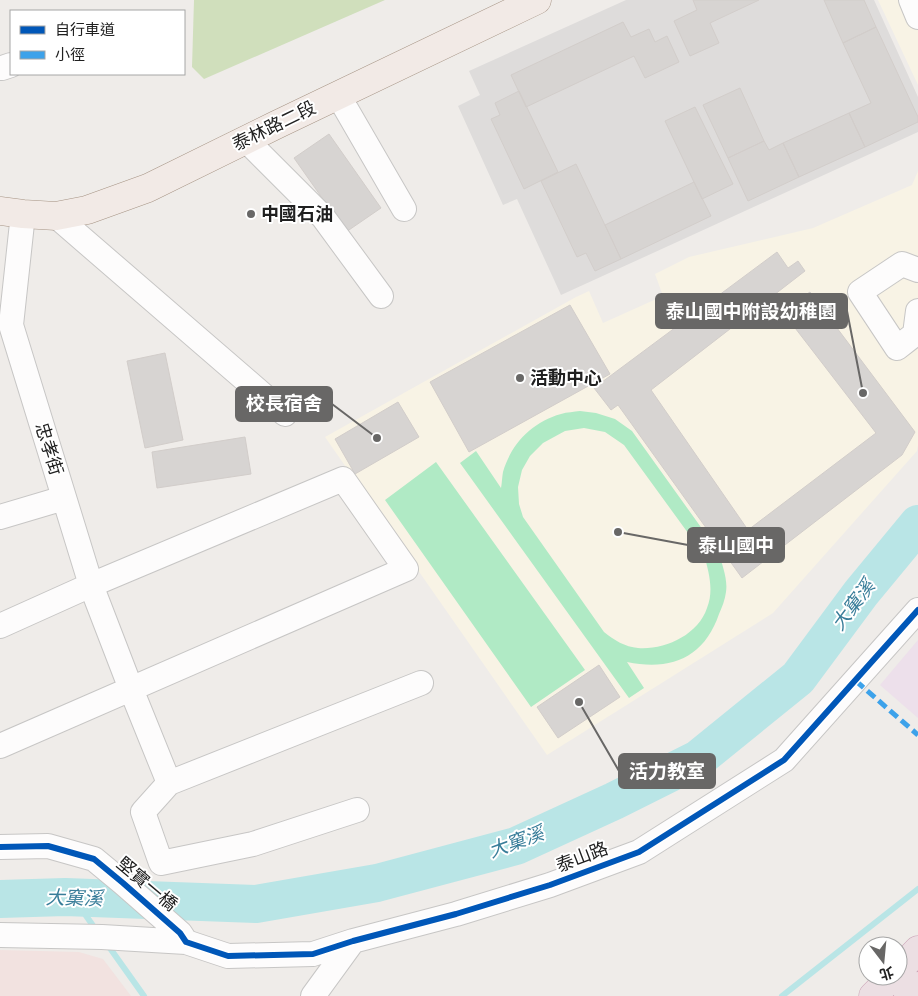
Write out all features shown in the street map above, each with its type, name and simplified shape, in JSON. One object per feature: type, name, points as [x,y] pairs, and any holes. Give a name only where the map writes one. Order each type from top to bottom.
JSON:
[{"type":"highway","points":[[908,960],[918,950]]},
{"type":"highway","points":[[873,996],[883,986]]},
{"type":"highway","points":[[908,996],[918,986]]},
{"type":"main road","name":"泰林路二段","points":[[12,212],[56,216],[87,210],[148,188],[537,0]]},
{"type":"street","points":[[911,0],[918,17]]},
{"type":"street","points":[[338,95],[404,209]]},
{"type":"street","points":[[246,140],[323,217],[381,296]]},
{"type":"street","name":"忠孝街","points":[[12,212],[11,325],[91,585],[169,783]]},
{"type":"street","points":[[56,216],[285,414]]},
{"type":"street","points":[[918,270],[902,264],[860,292],[897,348],[915,334],[918,311]]},
{"type":"street","points":[[0,626],[91,585],[343,479],[406,569],[0,746]]},
{"type":"street","points":[[0,517],[64,498]]},
{"type":"street","name":"泰山路","points":[[183,937],[228,956],[313,954],[353,941],[456,914],[550,885],[639,852],[784,760],[916,616]]},
{"type":"street","points":[[357,810],[253,844],[161,863],[143,812],[169,783],[421,683]]},
{"type":"street","name":"堅實一橋","points":[[0,847],[48,846],[94,859],[183,937]]},
{"type":"street","points":[[0,935],[183,937]]},
{"type":"street","points":[[313,996],[353,941]]},
{"type":"shaded area","points":[[626,0],[874,0],[918,97],[918,132],[561,295],[517,199],[503,205],[458,106],[480,95],[469,71]]},
{"type":"shaded area","points":[[878,0],[918,0],[918,85]]},
{"type":"shaded area","points":[[918,171],[917,451],[773,613],[547,755],[325,437],[589,291],[603,323],[663,296],[655,274],[689,257],[813,228],[912,185]]},
{"type":"shaded area","points":[[918,640],[918,718],[880,685]]},
{"type":"shaded area","points":[[0,950],[79,952],[103,959],[131,996],[0,996]]},
{"type":"green space","points":[[194,0],[385,0],[204,79],[192,67]]},
{"type":"green space","points":[[580,411],[596,413],[615,419],[632,431],[718,551],[725,577],[726,592],[724,601],[713,629],[695,651],[684,658],[671,662],[643,664],[627,662],[644,688],[629,698],[460,463],[476,451],[501,488],[503,472],[511,452],[532,428],[563,413]],"holes":[[[584,428],[605,432],[624,445],[704,555],[708,568],[710,595],[703,618],[679,639],[659,646],[638,648],[624,645],[604,632],[523,517],[519,504],[518,487],[522,470],[530,456],[543,443],[565,431]]]},
{"type":"green space","points":[[436,462],[585,670],[531,707],[385,500]]},
{"type":"building","points":[[693,0],[759,0],[710,23],[719,43],[690,56],[674,21],[697,10]]},
{"type":"building","points":[[824,0],[864,0],[876,27],[843,43]]},
{"type":"building","points":[[623,22],[631,37],[649,29],[655,42],[667,36],[679,62],[645,78],[634,56],[526,107],[511,75]]},
{"type":"building","points":[[876,27],[918,117],[918,122],[865,147],[849,113],[871,103],[843,43]]},
{"type":"building","points":[[740,88],[764,141],[728,158],[703,105]]},
{"type":"building","points":[[519,91],[558,172],[524,189],[491,119],[500,115],[495,103]]},
{"type":"building","points":[[695,107],[733,184],[702,199],[665,121]]},
{"type":"building","points":[[849,113],[865,147],[799,177],[783,143]]},
{"type":"building","points":[[329,134],[381,208],[346,232],[294,158]]},
{"type":"building","points":[[764,141],[769,150],[783,143],[799,177],[748,201],[728,158]]},
{"type":"building","points":[[576,164],[621,259],[595,271],[586,253],[577,257],[541,181]]},
{"type":"building","points":[[694,182],[711,216],[621,259],[605,225]]},
{"type":"building","points":[[777,252],[788,268],[798,261],[805,271],[651,390],[748,530],[876,433],[782,311],[810,292],[915,432],[902,455],[742,578],[618,405],[611,410],[594,388]]},
{"type":"building","name":"活動中心","points":[[570,305],[610,374],[469,452],[430,382]]},
{"type":"building","points":[[165,353],[183,440],[145,448],[127,361]]},
{"type":"building","points":[[398,402],[419,437],[355,474],[335,439]]},
{"type":"building","points":[[245,437],[251,474],[157,488],[152,452]]},
{"type":"building","points":[[599,665],[620,697],[558,738],[537,707]]},
{"type":"waterway","name":"大窠溪","points":[[0,899],[65,897],[256,904],[377,883],[516,846],[614,801],[698,759],[798,678],[861,593],[918,524]]},
{"type":"waterway","points":[[782,996],[918,889]]},
{"type":"waterway","points":[[73,897],[96,930]]},
{"type":"waterway","points":[[107,944],[144,996]]},
{"type":"marked path","points":[[856,681],[918,735]]},
{"type":"cycle path","points":[[0,847],[48,846],[94,859],[180,933],[186,942],[228,956],[313,954],[353,941],[456,914],[550,885],[639,852],[784,760],[918,610]]},
{"type":"place","name":"中國石油","points":[[251,214]]},
{"type":"place","name":"活動中心","points":[[520,378]]},
{"type":"place","name":"泰山國中附設幼稚園","points":[[863,393]]},
{"type":"place","name":"校長宿舍","points":[[377,438]]},
{"type":"place","name":"泰山國中","points":[[618,532]]},
{"type":"place","name":"活力教室","points":[[579,702]]}]
